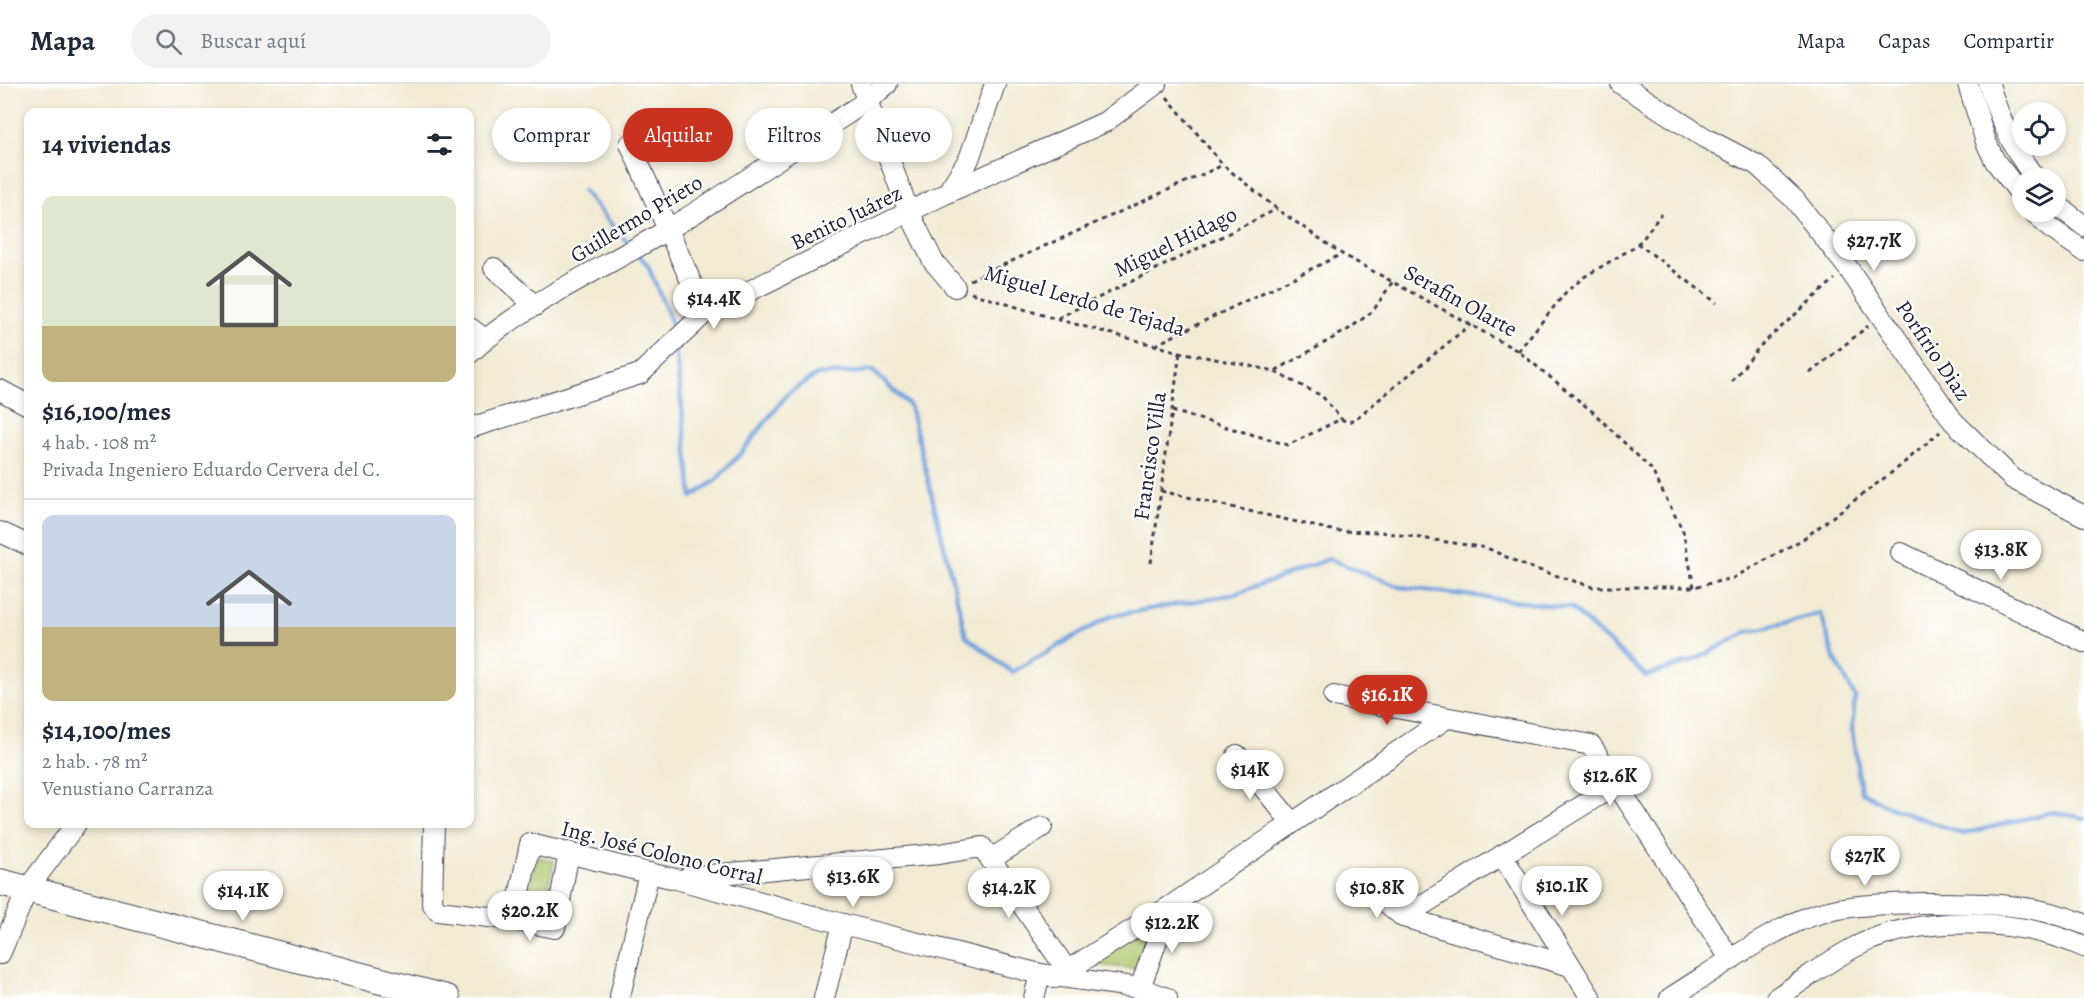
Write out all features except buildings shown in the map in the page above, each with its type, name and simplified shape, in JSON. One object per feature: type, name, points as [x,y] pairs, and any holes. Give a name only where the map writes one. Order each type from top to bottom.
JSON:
[{"type":"main road","points":[[0,882],[447,998]]},
{"type":"street","name":"Guillermo Prieto","points":[[477,334],[534,306],[667,230],[864,92],[887,84]]},
{"type":"street","points":[[947,193],[969,159],[995,84]]},
{"type":"street","name":"Benito Juárez","points":[[474,427],[640,374],[705,313],[947,193],[1105,122],[1156,84]]},
{"type":"street","name":"Porfirio Diaz","points":[[1621,84],[1705,138],[1757,165],[1794,199],[1848,268],[1953,421],[2013,479],[2084,516]]},
{"type":"street","points":[[1968,84],[1986,142],[1995,161],[2012,183]]},
{"type":"street","points":[[1989,84],[1996,110],[2014,149],[2028,168]]},
{"type":"street","name":"Miguel Lerdo de Tejada","points":[[864,92],[909,212],[933,261],[955,286]]},
{"type":"street","points":[[638,162],[705,313]]},
{"type":"street","points":[[2066,212],[2084,226]]},
{"type":"street","points":[[2044,222],[2084,251]]},
{"type":"street","points":[[494,268],[534,306]]},
{"type":"street","points":[[0,390],[24,403]]},
{"type":"street","points":[[0,532],[24,543]]},
{"type":"street","points":[[1901,553],[2084,642]]},
{"type":"street","points":[[1334,696],[1591,745],[1731,960]]},
{"type":"street","points":[[1034,998],[1054,974],[1169,907],[1447,718]]},
{"type":"street","points":[[1237,755],[1292,823]]},
{"type":"street","points":[[1403,917],[1617,783]]},
{"type":"street","points":[[991,859],[1042,826]]},
{"type":"street","points":[[0,954],[28,888],[73,828]]},
{"type":"street","points":[[434,828],[432,903],[438,911],[514,920],[555,928],[569,852]]},
{"type":"street","name":"Ing. José Colono Corral","points":[[514,920],[530,844],[676,879],[843,924],[1054,974],[1140,988],[1167,998]]},
{"type":"street","points":[[676,879],[928,855],[982,847],[991,859],[1054,974]]},
{"type":"street","points":[[1502,855],[1591,998]]},
{"type":"street","points":[[620,996],[649,873]]},
{"type":"street","points":[[1376,894],[1403,917],[1570,966]]},
{"type":"street","points":[[1670,998],[1796,922],[1836,908],[1881,904],[2002,904],[2067,916],[2084,924]]},
{"type":"street","points":[[1140,988],[1169,907]]},
{"type":"street","points":[[824,998],[843,924]]},
{"type":"street","points":[[1776,998],[1857,946],[1887,935],[1920,927],[1958,925],[2029,929],[2061,937],[2084,946]]},
{"type":"path","name":"Serafin Olarte","points":[[1156,84],[1223,165],[1277,209],[1342,254],[1518,351],[1593,412],[1651,469],[1683,531],[1694,587]]},
{"type":"path","points":[[955,286],[1223,165]]},
{"type":"path","name":"Miguel Hidago","points":[[1056,319],[1277,209]]},
{"type":"path","points":[[1518,351],[1566,292],[1584,277],[1637,243],[1662,214]]},
{"type":"path","points":[[1637,243],[1717,303]]},
{"type":"path","points":[[1153,345],[1342,254]]},
{"type":"path","points":[[1732,381],[1760,346],[1848,268]]},
{"type":"path","points":[[1275,371],[1349,329],[1373,311],[1393,281]]},
{"type":"path","name":"Miguel Lerdo de Tejada","points":[[955,286],[980,297],[1153,345],[1275,371],[1322,396],[1341,419]]},
{"type":"path","points":[[1810,373],[1881,315]]},
{"type":"path","points":[[1172,411],[1287,445],[1341,419],[1348,422],[1354,420],[1471,324]]},
{"type":"path","name":"Francisco Villa","points":[[1151,563],[1180,352]]},
{"type":"path","points":[[1161,491],[1336,531],[1381,532],[1487,548],[1526,566],[1593,587],[1694,587],[1733,578],[1803,539],[1899,467],[1953,421]]},
{"type":"green space","points":[[536,857],[554,861],[542,914],[526,909]]},
{"type":"green space","points":[[1153,923],[1137,969],[1089,964]]},
{"type":"waterway","points":[[583,191],[630,246]]},
{"type":"waterway","points":[[638,254],[648,266],[674,333]]},
{"type":"waterway","points":[[675,347],[692,497],[715,481],[742,452],[788,393],[817,375],[873,371],[910,406],[966,636],[1012,672],[1111,616],[1235,594],[1329,559],[1400,587],[1571,608],[1646,676],[1695,660],[1747,632],[1821,614],[1833,655],[1855,697],[1852,731],[1861,791],[1885,805],[1963,834],[2052,812],[2084,818]]}]
